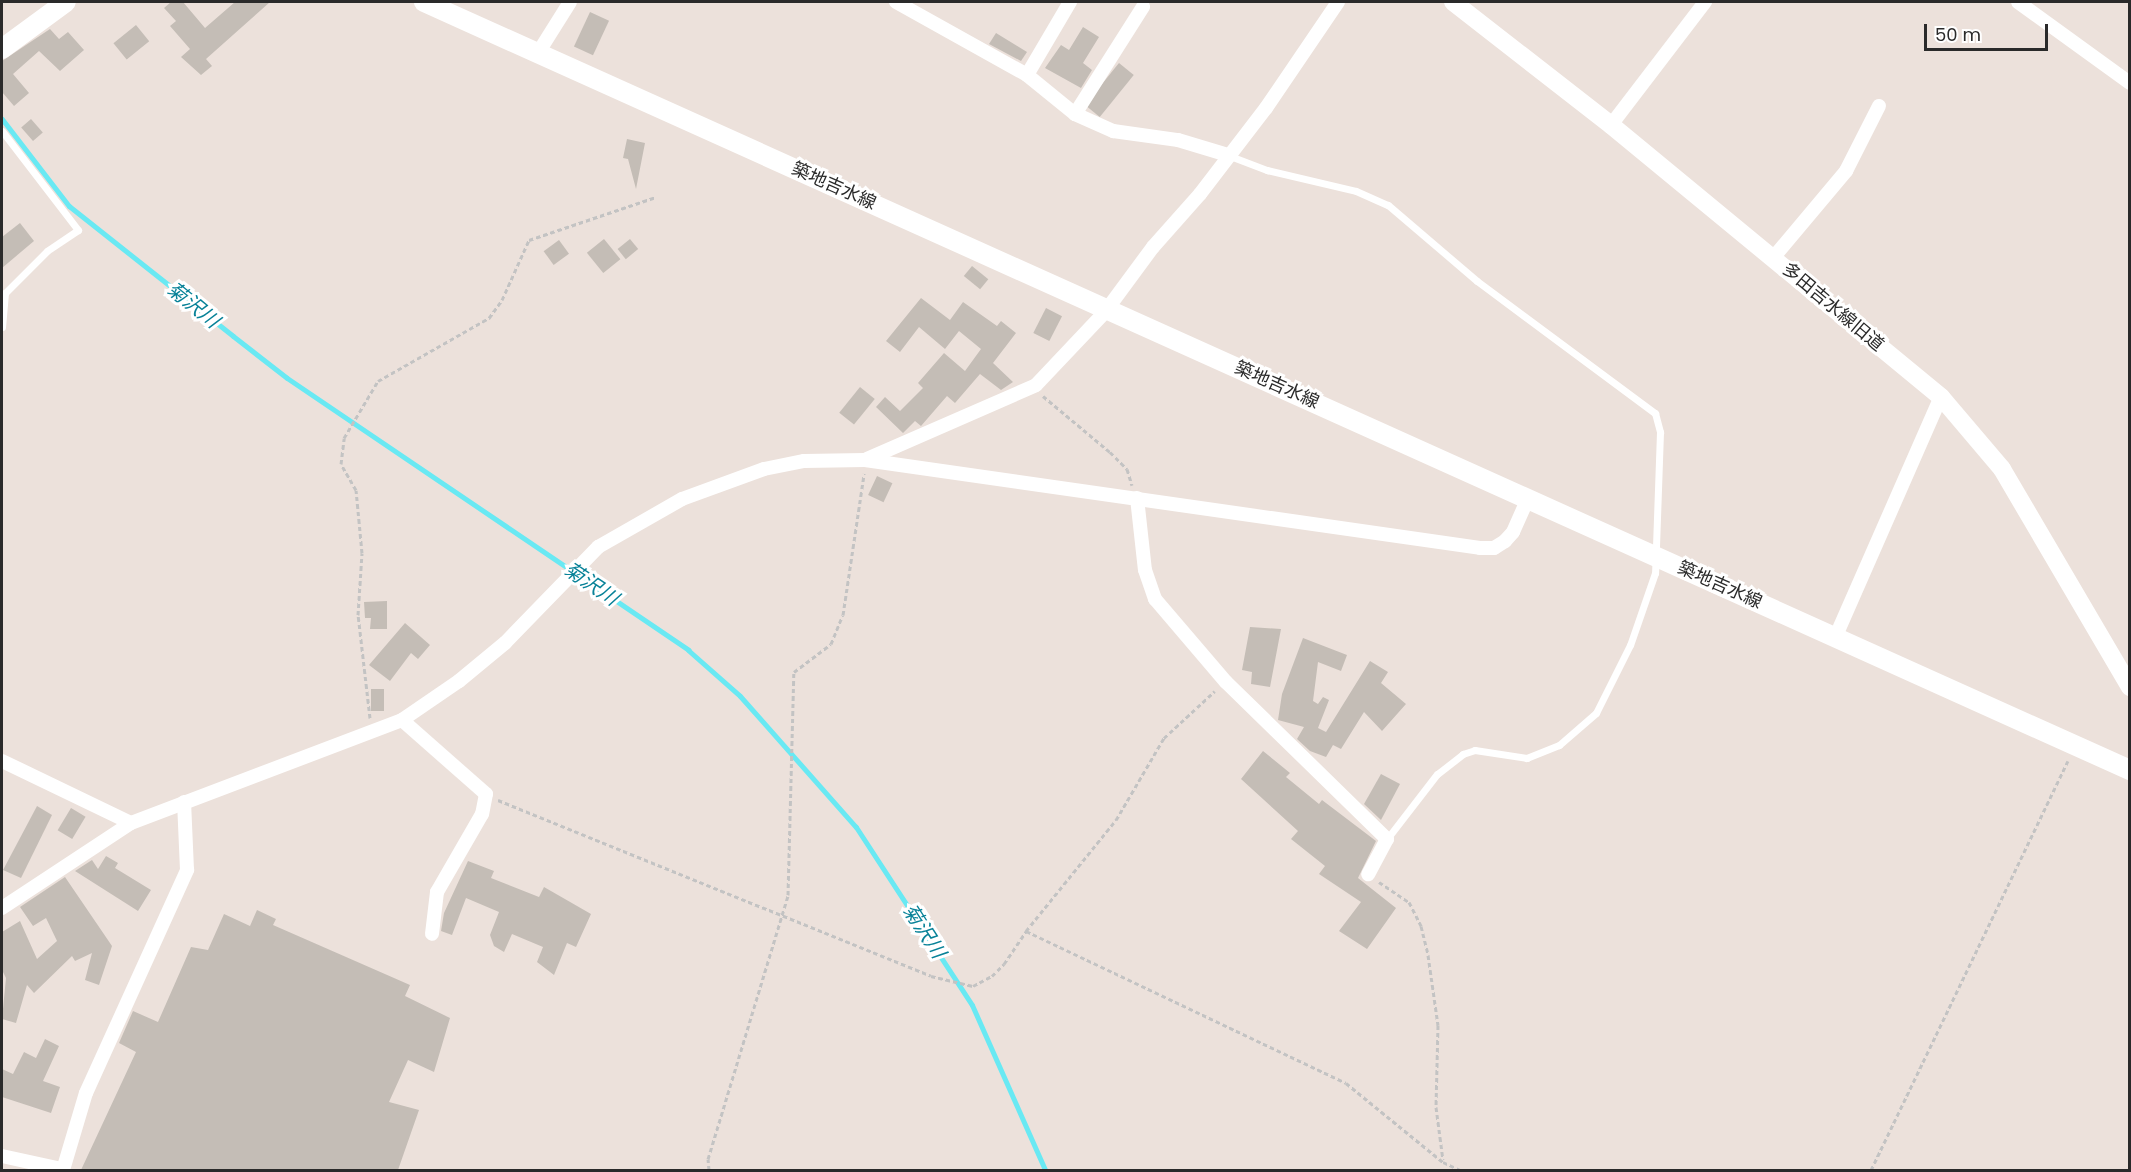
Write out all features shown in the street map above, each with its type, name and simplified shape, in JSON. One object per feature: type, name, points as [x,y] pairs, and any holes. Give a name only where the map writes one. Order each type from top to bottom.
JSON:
[{"type":"main road","points":[[2,48],[66,2]]},
{"type":"main road","name":"築地吉水線","points":[[424,2],[2130,770]]},
{"type":"street","points":[[538,53],[570,2]]},
{"type":"street","points":[[896,2],[1027,75],[1075,114],[1113,131],[1178,140],[1228,155]]},
{"type":"street","points":[[1027,75],[1070,2]]},
{"type":"street","points":[[865,460],[1036,385],[1107,309],[1266,108],[1338,2]]},
{"type":"street","name":"多田吉水線旧道","points":[[1453,2],[1611,125],[1941,397],[2002,469],[2130,687]]},
{"type":"street","points":[[1611,125],[1705,2]]},
{"type":"street","points":[[2018,2],[2130,83]]},
{"type":"street","points":[[1075,114],[1143,7]]},
{"type":"street","points":[[1773,258],[1846,171],[1879,106]]},
{"type":"street","points":[[1835,638],[1941,397]]},
{"type":"street","points":[[2,908],[131,823],[402,720],[459,681],[505,643],[598,547],[682,499],[764,469],[813,460],[865,460],[1480,548],[1494,548],[1505,541],[1513,532],[1528,499]]},
{"type":"street","points":[[1137,498],[1145,570],[1155,598],[1226,682],[1387,839],[1368,874]]},
{"type":"street","points":[[402,720],[486,794],[482,814],[437,892],[432,934]]},
{"type":"street","points":[[2,761],[131,823]]},
{"type":"street","points":[[2,1156],[62,1170],[86,1093],[187,870],[184,802]]},
{"type":"lane","points":[[2,131],[78,230],[47,251],[5,293],[2,327]]},
{"type":"lane","points":[[1228,155],[1267,170],[1356,191],[1388,205],[1477,280],[1654,413],[1660,432],[1655,573],[1630,645],[1596,713],[1581,730],[1559,746],[1527,758],[1476,750],[1463,754],[1437,774],[1387,839]]},
{"type":"path","points":[[372,732],[358,615],[362,553],[356,490],[341,464],[344,438],[378,381],[489,318],[502,300],[529,240],[656,197]]},
{"type":"path","points":[[1036,385],[1046,401],[1127,469],[1137,498]]},
{"type":"path","points":[[709,1170],[708,1159],[788,895],[794,672],[831,644],[843,615],[865,460]]},
{"type":"path","points":[[486,794],[931,976],[973,986],[992,976],[1004,964],[1026,932],[1116,820],[1164,738],[1226,682]]},
{"type":"path","points":[[1871,1170],[2075,746]]},
{"type":"path","points":[[1368,874],[1409,902],[1421,926],[1437,1025],[1436,1107],[1443,1162]]},
{"type":"path","points":[[1026,932],[1346,1083],[1443,1162],[1460,1170]]},
{"type":"building","points":[[171,2],[183,2],[205,28],[235,2],[270,2],[206,59],[212,66],[201,75],[181,57],[190,49],[170,26],[176,21],[164,8]]},
{"type":"building","points":[[590,12],[609,21],[593,55],[574,46]]},
{"type":"building","points":[[136,25],[149,41],[127,60],[113,43]]},
{"type":"building","points":[[1083,27],[1099,37],[1083,63],[1092,70],[1081,88],[1045,68],[1061,45],[1069,50]]},
{"type":"building","points":[[50,29],[59,39],[68,32],[84,50],[60,71],[39,51],[13,74],[29,93],[14,106],[2,92],[2,61]]},
{"type":"building","points":[[996,33],[1027,52],[1021,61],[989,44]]},
{"type":"building","points":[[1119,63],[1134,75],[1100,117],[1085,105]]},
{"type":"building","points":[[31,119],[43,133],[33,141],[21,128]]},
{"type":"building","points":[[627,139],[645,143],[636,189],[628,159],[623,158]]},
{"type":"building","points":[[20,223],[34,241],[2,268],[2,237]]},
{"type":"building","points":[[604,239],[620,259],[603,273],[587,253]]},
{"type":"building","points":[[630,239],[638,249],[626,259],[618,249]]},
{"type":"building","points":[[559,240],[569,254],[554,265],[544,251]]},
{"type":"building","points":[[972,266],[988,279],[980,289],[964,276]]},
{"type":"building","points":[[921,298],[950,320],[963,302],[997,326],[1001,321],[1016,333],[993,363],[1013,382],[1001,390],[980,374],[955,403],[947,396],[921,426],[915,421],[903,433],[876,407],[885,397],[900,411],[923,388],[918,383],[944,353],[965,371],[981,349],[959,331],[945,349],[919,327],[900,352],[886,341]]},
{"type":"building","points":[[1046,308],[1062,316],[1049,341],[1033,333]]},
{"type":"building","points":[[860,387],[875,399],[854,425],[839,413]]},
{"type":"building","points":[[877,476],[892,483],[884,502],[868,495]]},
{"type":"building","points":[[387,601],[387,629],[370,629],[371,618],[365,618],[364,602]]},
{"type":"building","points":[[405,623],[430,645],[418,659],[411,653],[390,681],[369,665]]},
{"type":"building","points":[[1250,627],[1281,629],[1270,687],[1251,684],[1252,672],[1242,670]]},
{"type":"building","points":[[1303,638],[1347,655],[1341,671],[1318,662],[1313,701],[1318,704],[1323,697],[1329,700],[1318,728],[1326,732],[1370,661],[1388,672],[1381,683],[1406,704],[1382,731],[1364,712],[1341,749],[1333,745],[1326,757],[1310,751],[1297,739],[1304,727],[1278,720],[1282,694]]},
{"type":"building","points":[[371,689],[384,689],[384,711],[371,711]]},
{"type":"building","points":[[1263,751],[1290,773],[1286,777],[1319,804],[1322,800],[1376,841],[1358,878],[1396,908],[1367,949],[1339,931],[1361,902],[1319,874],[1325,866],[1291,839],[1298,831],[1241,779]]},
{"type":"building","points":[[1381,774],[1400,784],[1381,820],[1364,804]]},
{"type":"building","points":[[37,806],[52,815],[21,878],[3,870]]},
{"type":"building","points":[[71,808],[86,817],[72,839],[58,830]]},
{"type":"building","points":[[106,856],[118,863],[115,868],[151,890],[138,911],[75,871],[92,860],[98,869]]},
{"type":"building","points":[[468,861],[494,871],[491,878],[539,897],[544,887],[591,914],[576,947],[567,943],[554,975],[537,962],[543,947],[512,934],[504,952],[494,946],[490,935],[499,912],[466,898],[452,935],[441,931],[444,913]]},
{"type":"building","points":[[65,877],[112,946],[99,985],[85,980],[92,953],[75,961],[72,956],[34,993],[27,985],[16,1023],[2,1019],[6,978],[2,970],[2,932],[20,921],[37,959],[57,941],[46,918],[33,926],[20,907]]},
{"type":"building","points":[[257,910],[276,919],[273,925],[410,985],[405,996],[450,1018],[434,1072],[408,1060],[389,1102],[419,1110],[398,1170],[81,1170],[136,1052],[119,1043],[133,1011],[158,1022],[191,947],[208,950],[224,914],[250,926]]},
{"type":"building","points":[[45,1039],[59,1046],[43,1081],[60,1087],[51,1113],[2,1097],[2,1069],[13,1074],[24,1052],[36,1058]]},
{"type":"waterway","name":"菊沢川","points":[[2,119],[69,206],[233,336],[287,378],[688,650],[740,696],[856,827],[972,1005],[1045,1170]]}]
